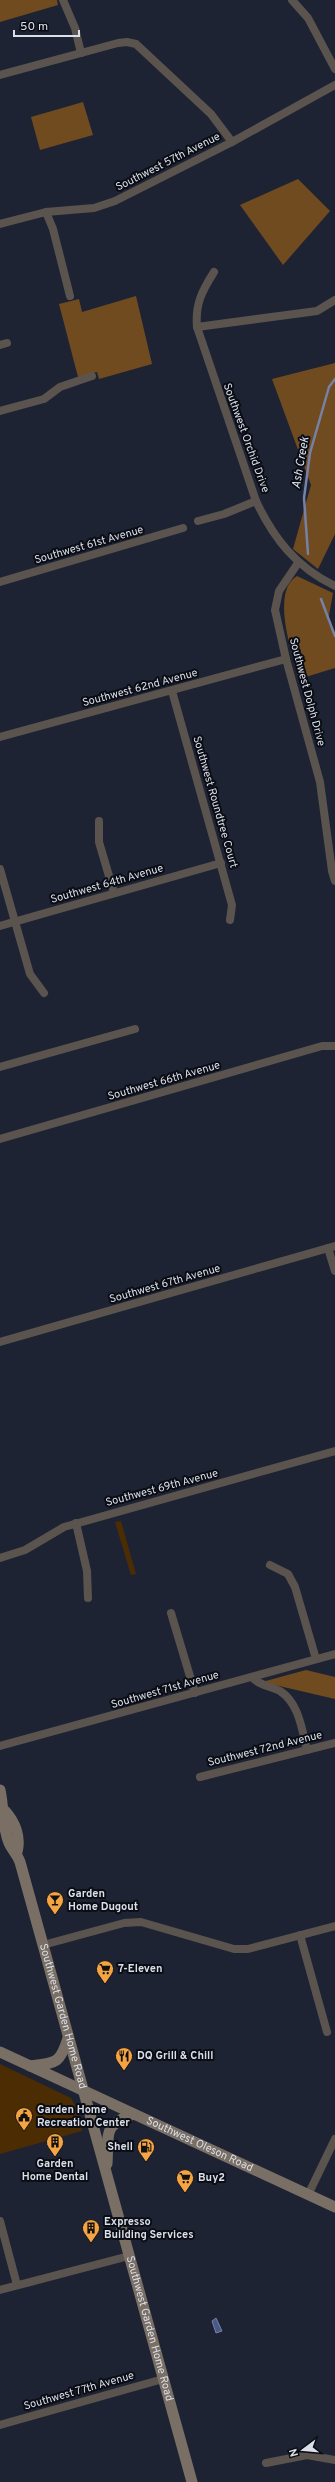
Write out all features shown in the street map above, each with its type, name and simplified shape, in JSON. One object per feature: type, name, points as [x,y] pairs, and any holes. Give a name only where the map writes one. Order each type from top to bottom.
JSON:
[{"type":"main road","name":"Southwest Garden Home Road","points":[[0,1790],[5,1810],[12,1819],[19,1842],[17,1852],[192,2482]]},
{"type":"main road","points":[[29,2066],[53,2063],[58,2060],[68,2038]]},
{"type":"main road","name":"Southwest Oleson Road","points":[[0,2052],[335,2207]]},
{"type":"main road","points":[[106,2174],[109,2130],[114,2123],[133,2114]]},
{"type":"street","points":[[63,0],[75,28],[81,53]]},
{"type":"street","points":[[292,0],[308,18],[335,69]]},
{"type":"street","points":[[0,75],[118,43],[127,42],[136,44],[211,114],[232,142]]},
{"type":"street","name":"Southwest 57th Avenue","points":[[0,224],[46,212],[80,210],[104,205],[232,142],[335,85]]},
{"type":"street","points":[[46,212],[53,229],[70,296]]},
{"type":"street","name":"Southwest Orchid Drive","points":[[214,272],[200,294],[196,309],[196,328],[256,501],[273,534],[298,563],[335,586]]},
{"type":"street","points":[[196,328],[317,312],[335,300]]},
{"type":"street","points":[[0,411],[44,399],[60,387],[92,376]]},
{"type":"street","points":[[198,521],[224,514],[256,501]]},
{"type":"street","name":"Southwest 61st Avenue","points":[[0,582],[183,528]]},
{"type":"street","name":"Southwest Dolph Drive","points":[[298,563],[283,582],[276,600],[276,620],[320,782],[332,871],[335,880]]},
{"type":"street","name":"Southwest 62nd Avenue","points":[[0,737],[286,659]]},
{"type":"street","name":"Southwest Roundtree Court","points":[[172,691],[232,905],[230,920]]},
{"type":"street","points":[[99,821],[100,842],[114,893]]},
{"type":"street","name":"Southwest 64th Avenue","points":[[0,926],[221,863]]},
{"type":"street","points":[[0,869],[30,974],[44,993]]},
{"type":"street","points":[[0,1067],[135,1029]]},
{"type":"street","name":"Southwest 66th Avenue","points":[[0,1139],[322,1046],[335,1046]]},
{"type":"street","points":[[332,1247],[335,1271]]},
{"type":"street","name":"Southwest 67th Avenue","points":[[0,1342],[332,1247]]},
{"type":"street","name":"Southwest 69th Avenue","points":[[0,1558],[20,1552],[57,1529],[335,1451]]},
{"type":"street","points":[[76,1523],[87,1571],[88,1598]]},
{"type":"street","points":[[270,1565],[288,1574],[293,1583],[316,1659]]},
{"type":"street","points":[[171,1614],[195,1693]]},
{"type":"street","name":"Southwest 71st Avenue","points":[[0,1746],[335,1654]]},
{"type":"street","points":[[252,1677],[257,1683],[280,1692],[292,1704],[307,1750]]},
{"type":"street","name":"Southwest 72nd Avenue","points":[[200,1777],[335,1743]]},
{"type":"street","points":[[43,1945],[131,1922],[146,1923],[238,1950],[254,1948],[335,1926]]},
{"type":"street","points":[[300,1935],[328,2032]]},
{"type":"street","points":[[308,2194],[335,2139]]},
{"type":"street","points":[[0,2221],[17,2285]]},
{"type":"street","points":[[0,2290],[129,2256]]},
{"type":"street","name":"Southwest 77th Avenue","points":[[0,2425],[164,2379]]},
{"type":"street","points":[[266,2463],[307,2455],[335,2460]]},
{"type":"shaded area","points":[[0,0],[57,0],[58,5],[0,22]]},
{"type":"shaded area","points":[[83,102],[93,135],[40,150],[31,117]]},
{"type":"shaded area","points":[[298,179],[330,211],[283,265],[240,205]]},
{"type":"shaded area","points":[[136,296],[152,364],[99,379],[97,372],[78,377],[59,304],[79,299],[82,312]]},
{"type":"shaded area","points":[[335,363],[335,534],[318,569],[293,549],[311,485],[272,379]]},
{"type":"shaded area","points":[[297,576],[333,593],[328,621],[335,635],[335,668],[299,679],[289,640],[284,609],[285,595],[289,584]]},
{"type":"shaded area","points":[[121,1521],[136,1574],[131,1575],[115,1522]]},
{"type":"shaded area","points":[[306,1670],[335,1677],[335,1699],[262,1682]]},
{"type":"shaded area","name":"Garden Home Recreation Center","points":[[0,2064],[71,2098],[75,2105],[82,2131],[0,2154]]},
{"type":"water","points":[[216,2318],[222,2331],[216,2333],[212,2321]]},
{"type":"waterway","name":"Ash Creek","points":[[308,554],[304,498],[310,453],[329,387],[335,379]]},
{"type":"waterway","name":"Ash Creek","points":[[321,599],[335,636]]},
{"type":"place","name":"Garden Home Dugout","points":[[55,1915]]},
{"type":"place","name":"7-Eleven","points":[[105,1984]]},
{"type":"place","name":"DQ Grill & Chill","points":[[124,2071]]},
{"type":"place","name":"Garden Home Recreation Center","points":[[24,2131]]},
{"type":"place","name":"Garden Home Dental","points":[[55,2157]]},
{"type":"place","name":"Shell","points":[[146,2162]]},
{"type":"place","name":"Buy2","points":[[185,2193]]},
{"type":"place","name":"Expresso Building Services","points":[[91,2243]]}]
